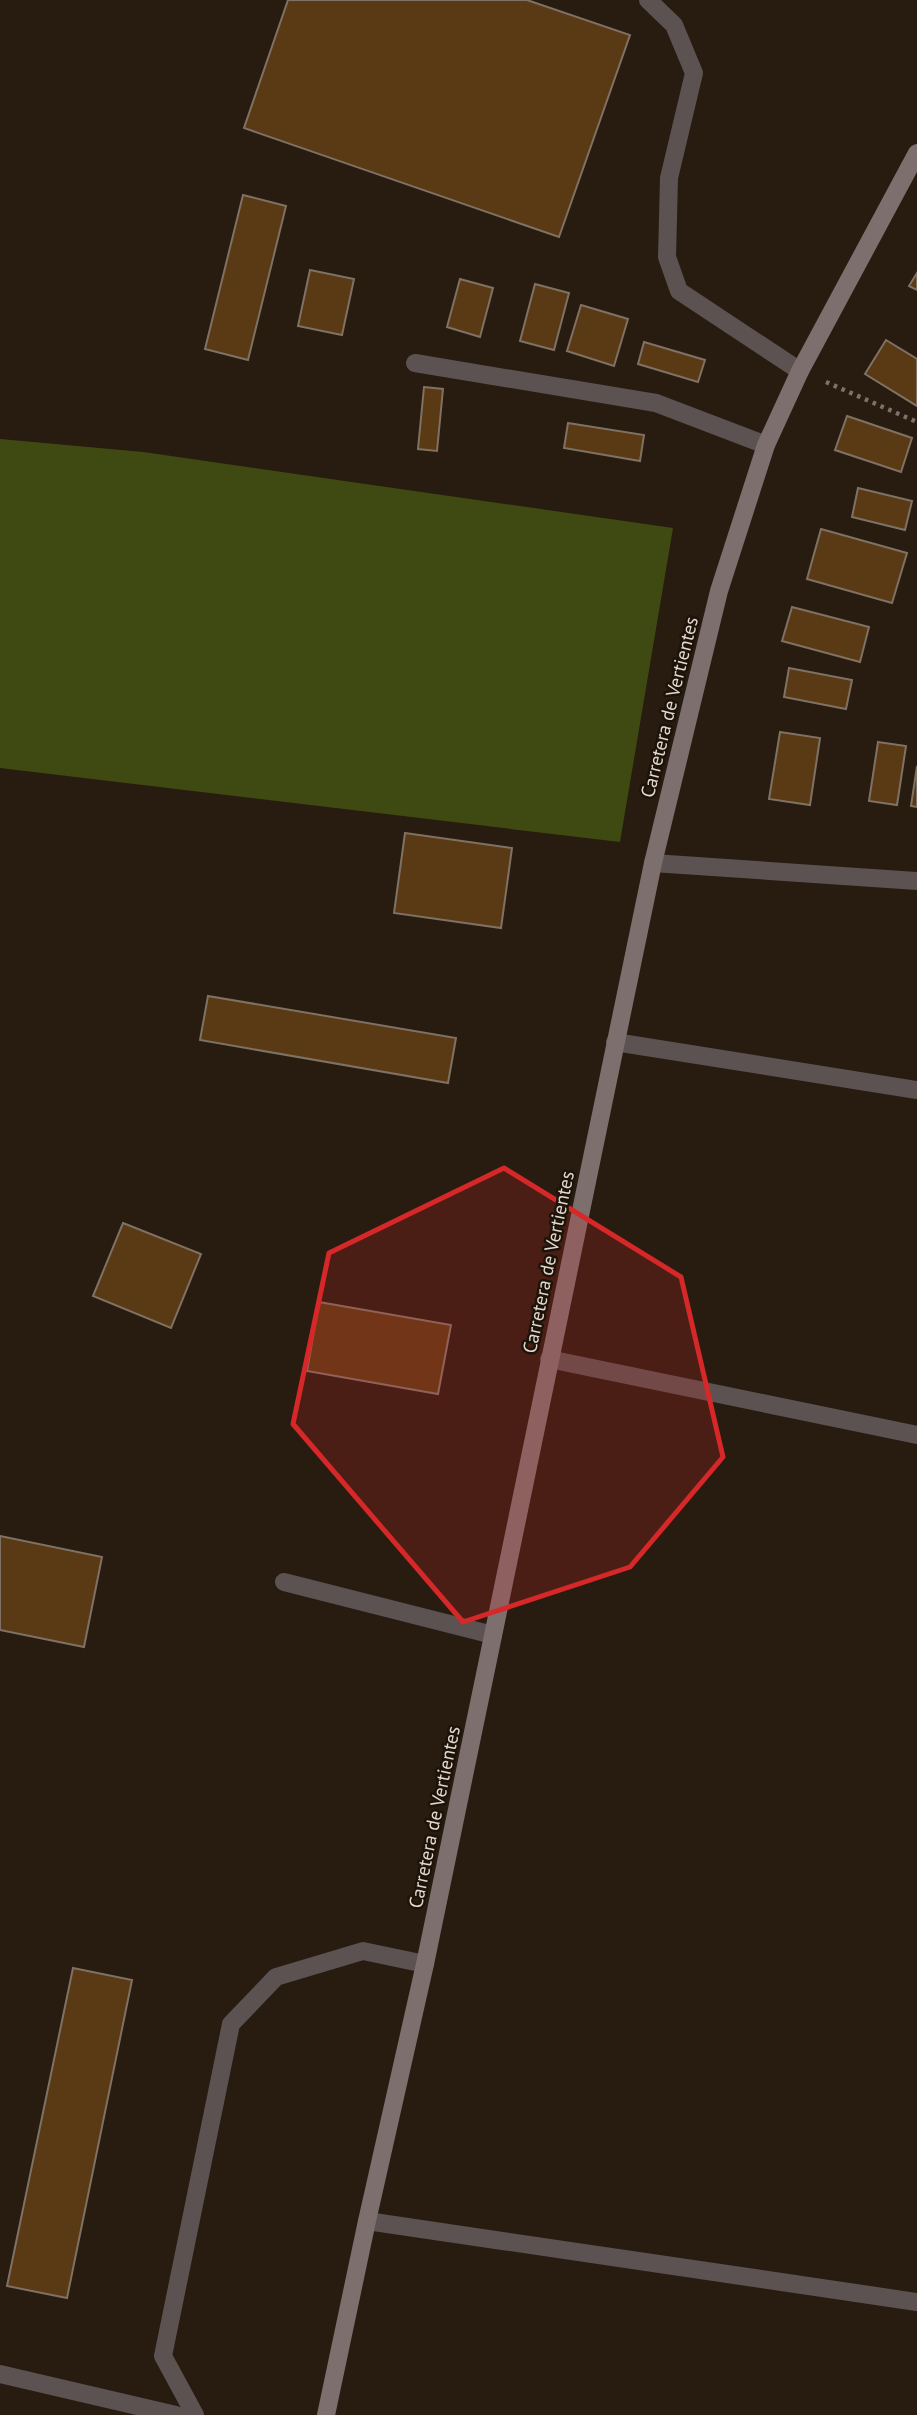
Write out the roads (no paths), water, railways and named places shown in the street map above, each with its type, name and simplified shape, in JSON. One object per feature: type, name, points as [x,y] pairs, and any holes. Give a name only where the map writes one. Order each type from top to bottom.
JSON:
[{"type":"main road","name":"Carretera de Vertientes","points":[[327,2415],[367,2221],[425,1964],[653,863],[719,591],[766,445],[800,371],[917,153]]},
{"type":"street","points":[[648,0],[674,25],[694,73],[669,178],[667,257],[679,291],[800,371]]},
{"type":"street","points":[[415,363],[656,403],[766,445]]},
{"type":"street","points":[[653,863],[917,881]]},
{"type":"street","points":[[615,1042],[917,1090]]},
{"type":"street","points":[[549,1359],[917,1436]]},
{"type":"street","points":[[284,1582],[493,1634]]},
{"type":"street","points":[[195,2415],[163,2356],[231,2024],[276,1977],[363,1951],[425,1964]]},
{"type":"street","points":[[367,2221],[917,2302]]},
{"type":"street","points":[[0,2374],[176,2415]]}]
